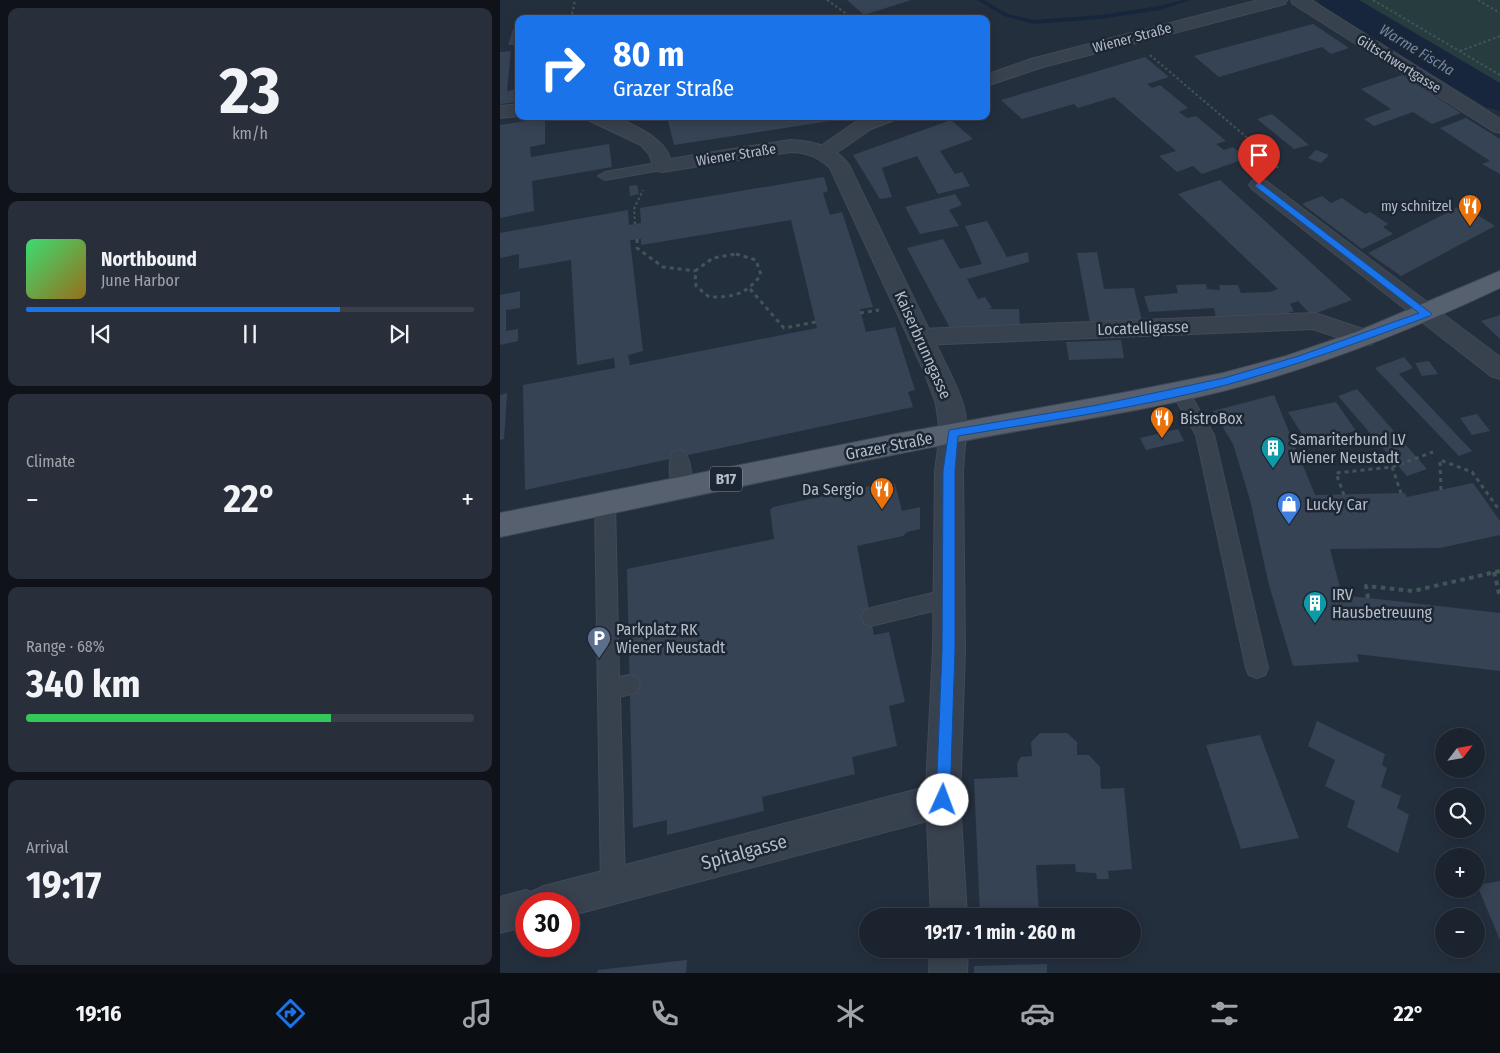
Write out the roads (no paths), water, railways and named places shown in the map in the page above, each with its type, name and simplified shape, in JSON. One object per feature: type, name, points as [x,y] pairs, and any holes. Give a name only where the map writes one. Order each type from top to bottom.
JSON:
[{"type":"main road","name":"Grazer Straße","points":[[500,525],[953,433],[1098,408],[1224,382],[1285,365],[1363,338],[1427,314],[1500,279]]},
{"type":"street","name":"Wiener Straße","points":[[990,80],[1037,63],[1279,0]]},
{"type":"street","name":"Giltschwertgasse","points":[[1299,0],[1500,128]]},
{"type":"street","points":[[500,112],[515,110]]},
{"type":"street","points":[[603,120],[648,141],[658,153],[662,166]]},
{"type":"street","points":[[825,152],[864,125],[877,120]]},
{"type":"street","name":"Wiener Straße","points":[[662,166],[790,146],[802,146],[825,152]]},
{"type":"street","name":"Kaiserbrunngasse","points":[[825,152],[839,164],[949,401],[953,425],[949,471],[949,598],[943,800],[948,908]]},
{"type":"street","points":[[1259,185],[1500,370]]},
{"type":"street","name":"Locatelligasse","points":[[920,337],[1315,321],[1363,338]]},
{"type":"street","name":"Spitalgasse","points":[[580,895],[943,800]]},
{"type":"street","points":[[500,915],[515,911]]},
{"type":"street","points":[[948,973],[949,958]]},
{"type":"lane","points":[[605,176],[662,166]]},
{"type":"lane","points":[[1180,391],[1205,435],[1257,668]]},
{"type":"lane","points":[[678,457],[682,488]]},
{"type":"lane","points":[[605,504],[619,687],[613,886]]},
{"type":"lane","points":[[871,617],[949,598]]},
{"type":"waterway","points":[[980,0],[1006,15],[1034,22],[1100,17],[1160,8],[1188,0]]},
{"type":"waterway","name":"Warme Fischa","points":[[1334,0],[1500,99]]},
{"type":"place","name":"my schnitzel","points":[[1470,227]]},
{"type":"place","name":"BistroBox","points":[[1162,439]]},
{"type":"place","name":"Samariterbund LV Wiener Neustadt","points":[[1273,469]]},
{"type":"place","name":"Da Sergio","points":[[882,510]]},
{"type":"place","name":"Lucky Car","points":[[1289,525]]},
{"type":"place","name":"IRV Hausbetreuung","points":[[1315,624]]},
{"type":"place","name":"Parkplatz RK Wiener Neustadt","points":[[599,659]]}]
